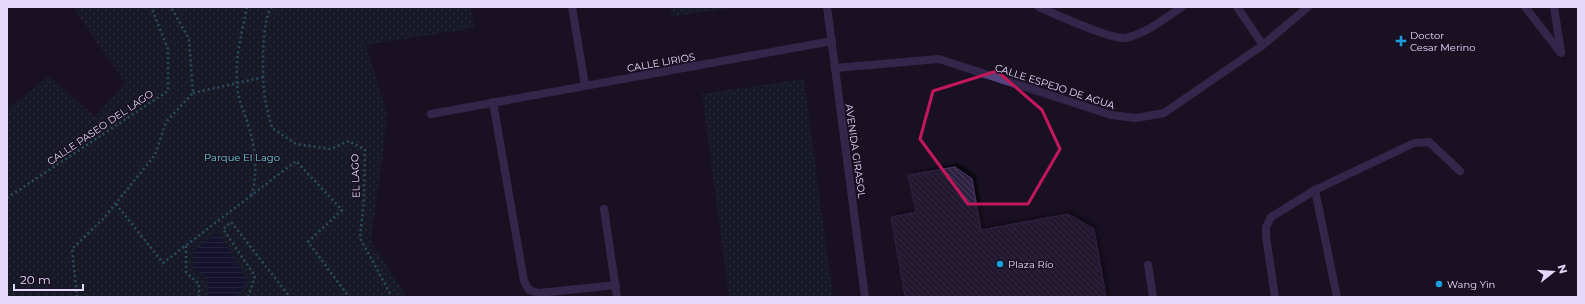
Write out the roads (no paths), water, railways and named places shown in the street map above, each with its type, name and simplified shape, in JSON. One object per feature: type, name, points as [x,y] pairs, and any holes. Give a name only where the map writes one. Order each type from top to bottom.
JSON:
[{"type":"street","points":[[572,7],[585,85]]},
{"type":"street","name":"AVENIDA GIRASOL","points":[[827,7],[866,297]]},
{"type":"street","points":[[1039,7],[1108,35],[1124,38],[1144,31],[1182,7]]},
{"type":"street","points":[[1237,7],[1263,45]]},
{"type":"street","name":"CALLE ESPEJO DE AGUA","points":[[835,68],[939,59],[1111,115],[1136,118],[1164,113],[1263,45],[1308,7]]},
{"type":"street","points":[[1525,7],[1561,53],[1554,7]]},
{"type":"street","name":"CALLE LIRIOS","points":[[431,114],[832,41]]},
{"type":"street","points":[[493,102],[524,281],[529,290],[539,293],[616,285]]},
{"type":"street","points":[[1276,297],[1266,227],[1271,217],[1315,190],[1414,144],[1429,142],[1460,171]]},
{"type":"street","points":[[1315,190],[1337,297]]},
{"type":"street","points":[[604,209],[617,297]]},
{"type":"street","points":[[1148,266],[1153,297]]},
{"type":"place","name":"Doctor Cesar Merino","points":[[1401,41]]},
{"type":"place","name":"Plaza Río","points":[[1000,264]]},
{"type":"place","name":"Wang Yin","points":[[1439,284]]},
{"type":"park label","name":"Parque El Lago","points":[[242,157]]}]
